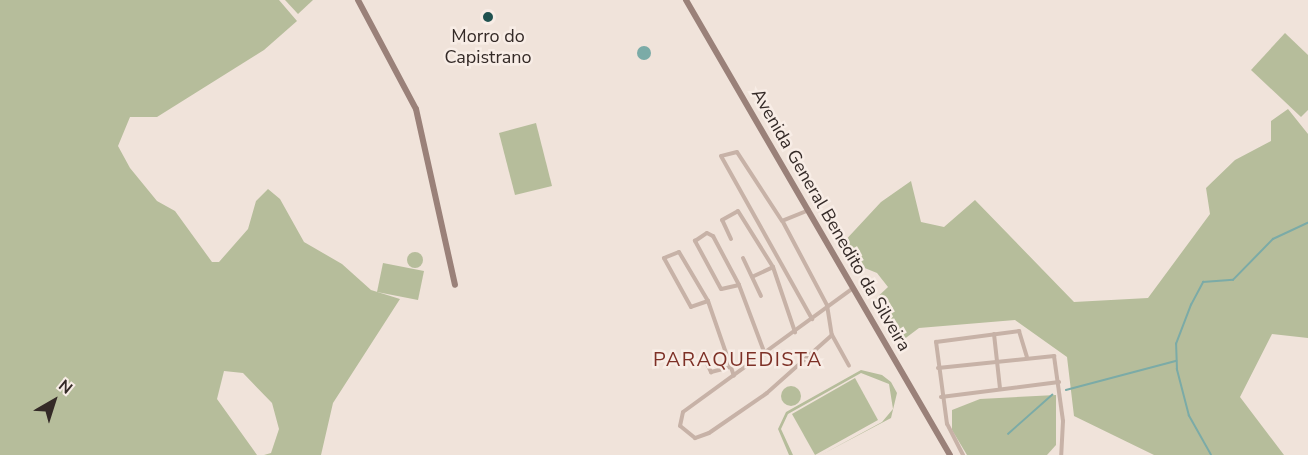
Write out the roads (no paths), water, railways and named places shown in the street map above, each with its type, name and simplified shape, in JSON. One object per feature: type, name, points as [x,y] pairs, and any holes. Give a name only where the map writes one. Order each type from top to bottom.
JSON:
[{"type":"main road","points":[[358,0],[416,109],[455,285]]},
{"type":"main road","name":"Avenida General Benedito da Silveira","points":[[686,0],[950,455]]},
{"type":"street","points":[[812,319],[721,156],[737,152],[783,222],[827,304],[832,334],[849,366]]},
{"type":"street","points":[[783,222],[809,210]]},
{"type":"street","points":[[731,239],[722,219],[738,211],[773,267],[795,332]]},
{"type":"street","points":[[739,285],[721,289],[695,241],[707,233],[713,236],[739,285],[765,354]]},
{"type":"street","points":[[708,301],[691,308],[664,258],[679,252],[708,301],[734,376]]},
{"type":"street","points":[[743,258],[754,276],[761,296]]},
{"type":"street","points":[[754,276],[773,267]]},
{"type":"street","points":[[832,334],[767,393],[710,433],[695,438],[684,430],[679,420],[683,412],[795,332],[827,304],[855,288]]},
{"type":"street","points":[[963,455],[947,426],[941,397],[938,340],[1020,331],[1027,357]]},
{"type":"street","points":[[994,334],[1000,388]]},
{"type":"street","points":[[938,368],[1054,356],[1059,382],[1060,455]]},
{"type":"street","points":[[704,357],[711,372],[731,367]]},
{"type":"street","points":[[941,397],[1059,382]]},
{"type":"water","points":[[641,46],[647,46],[651,53],[647,60],[641,60],[637,56],[637,50]]},
{"type":"waterway","points":[[1211,455],[1189,416],[1177,370],[1176,344],[1191,305],[1203,282],[1233,280],[1273,239],[1308,223]]},
{"type":"waterway","points":[[1066,390],[1176,361]]},
{"type":"waterway","points":[[1008,434],[1052,395]]},
{"type":"place","name":"Morro do Capistrano","points":[[488,17]]},
{"type":"district","name":"PARAQUEDISTA","points":[[738,359]]}]
